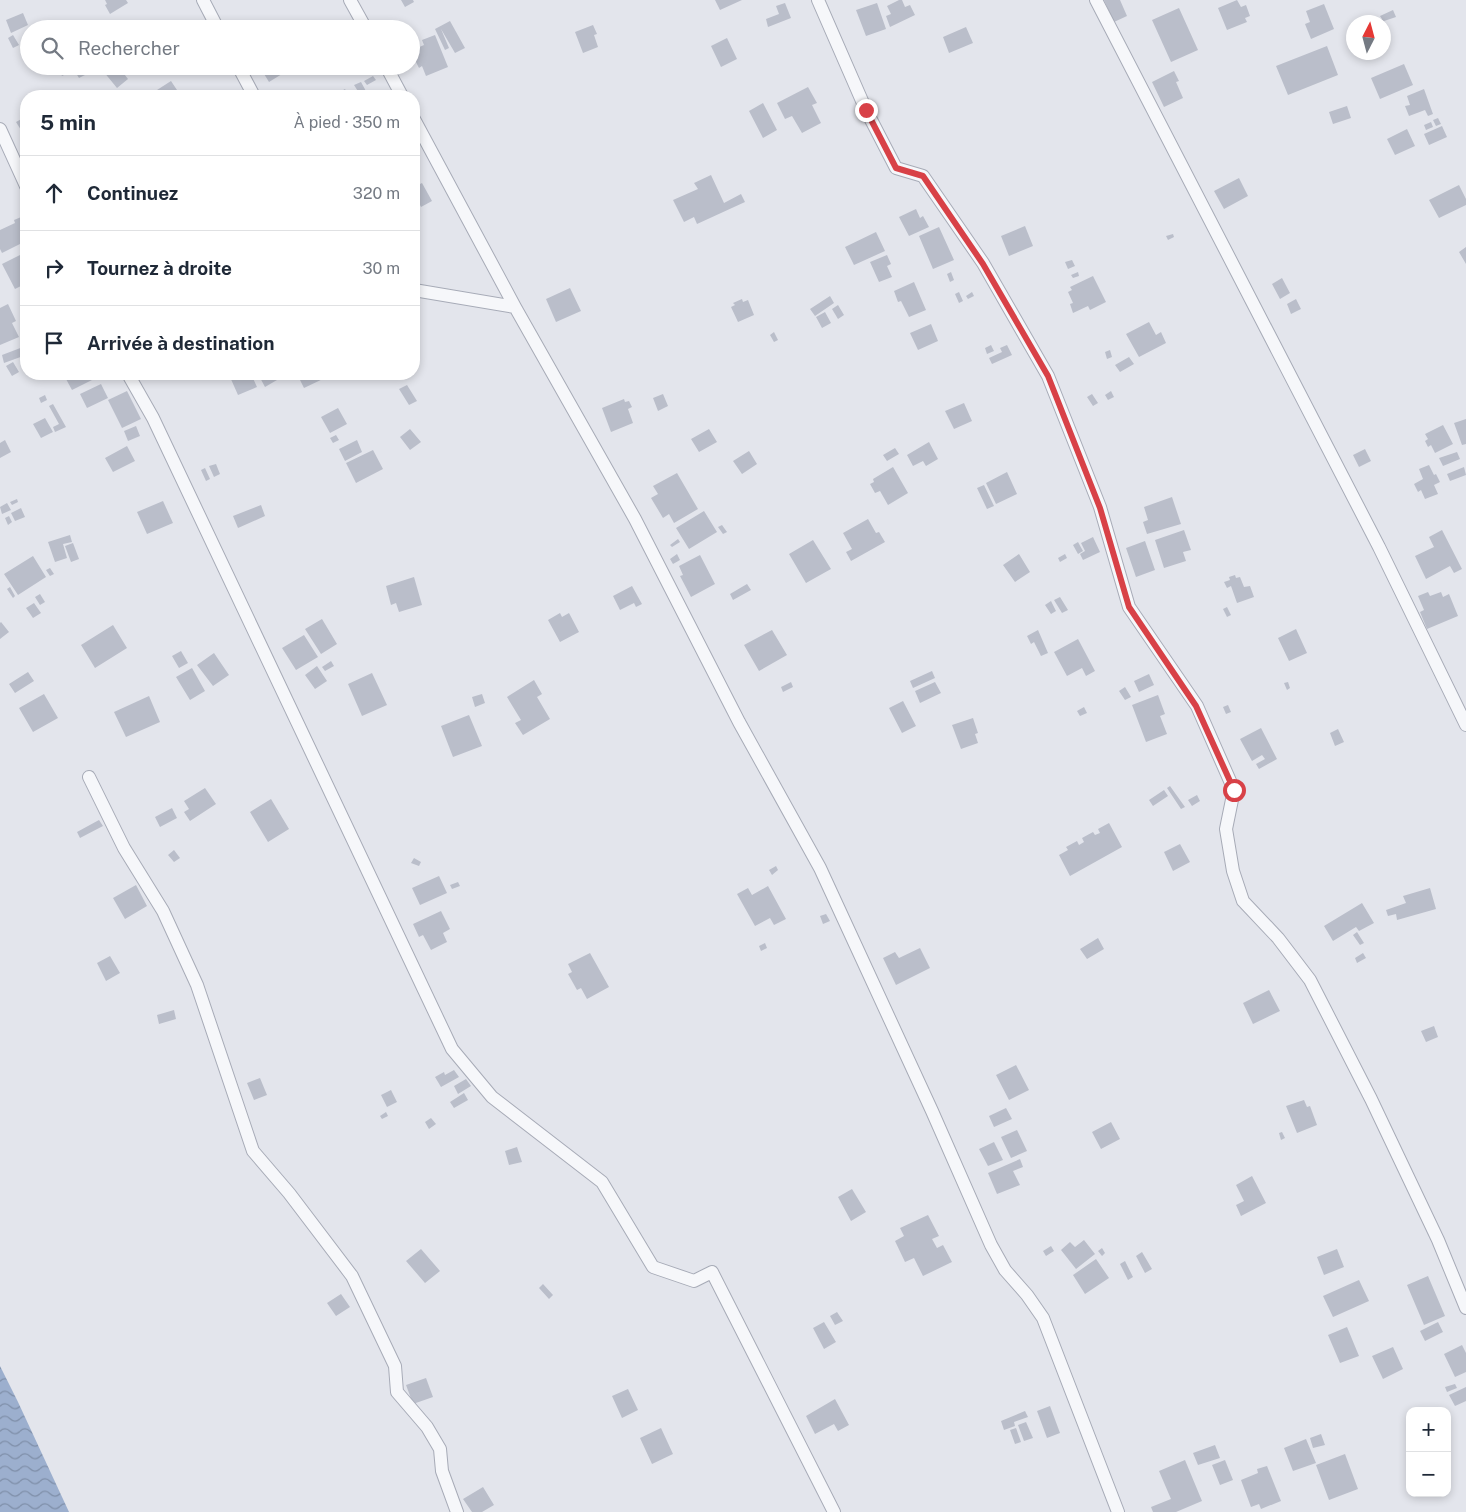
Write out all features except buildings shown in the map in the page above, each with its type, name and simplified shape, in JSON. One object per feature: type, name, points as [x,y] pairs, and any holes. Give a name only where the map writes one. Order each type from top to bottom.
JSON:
[{"type":"street","points":[[204,0],[214,20]]},
{"type":"street","points":[[350,0],[361,20]]},
{"type":"street","points":[[818,0],[866,110],[896,168],[923,176],[983,264],[1048,376],[1100,508],[1129,607],[1196,706],[1234,790],[1226,829],[1233,871],[1243,900],[1278,938],[1310,980],[1371,1099],[1438,1240],[1466,1308]]},
{"type":"street","points":[[1096,0],[1379,547],[1466,725]]},
{"type":"street","points":[[243,75],[251,90]]},
{"type":"street","points":[[391,75],[399,90]]},
{"type":"street","points":[[0,129],[20,173]]},
{"type":"street","points":[[420,130],[515,307],[635,519],[739,722],[820,868],[932,1111],[991,1245],[1005,1270],[1027,1295],[1043,1318],[1118,1512]]},
{"type":"street","points":[[420,291],[515,307]]},
{"type":"street","points":[[131,380],[153,418],[452,1049],[492,1097],[602,1182],[654,1268],[694,1281],[712,1272],[834,1512]]},
{"type":"street","points":[[90,777],[124,848],[163,911],[197,985],[253,1151],[289,1193],[352,1276],[394,1366],[396,1392],[427,1427],[440,1449],[442,1472],[457,1512]]},
{"type":"water","points":[[0,1366],[18,1402],[69,1512],[0,1512]]},
{"type":"route","points":[[866,110],[896,168],[923,176],[983,264],[1048,376],[1100,508],[1129,607],[1196,706],[1234,790]]}]
